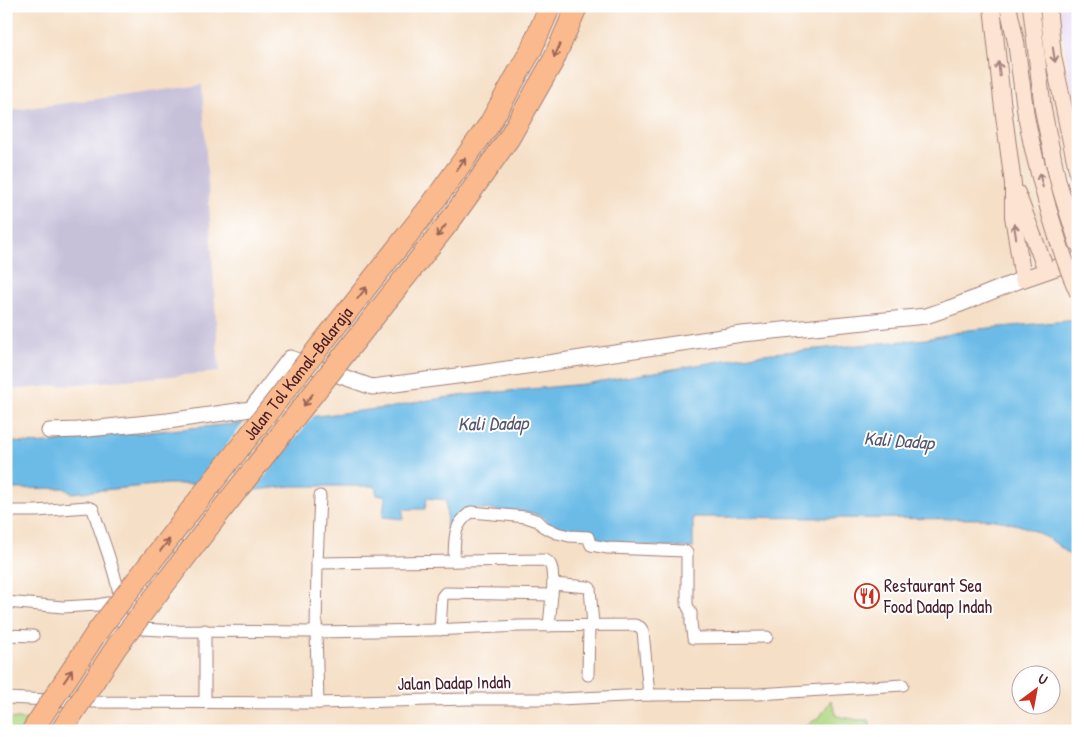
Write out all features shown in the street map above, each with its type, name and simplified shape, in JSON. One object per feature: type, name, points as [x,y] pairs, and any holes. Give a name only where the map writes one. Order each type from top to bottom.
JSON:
[{"type":"highway","name":"Jalan Tol Kamal–Balaraja","points":[[32,731],[97,632],[210,485],[432,204],[489,125],[531,50],[550,6]]},
{"type":"highway","name":"Jalan Tol Kamal–Balaraja","points":[[61,731],[117,646],[452,218],[509,138],[553,61],[577,6]]},
{"type":"main road","points":[[992,6],[1013,184],[1013,216],[1024,279],[1078,260]]},
{"type":"main road","points":[[1008,6],[1016,42],[1032,145],[1056,234],[1078,292]]},
{"type":"main road","points":[[1031,6],[1043,110],[1058,182],[1078,244]]},
{"type":"main road","points":[[1048,6],[1053,56],[1078,175]]},
{"type":"main road","points":[[1013,184],[1046,270]]},
{"type":"street","points":[[49,431],[168,421],[251,409],[290,358],[372,386],[480,373],[742,334],[926,316],[1024,279]]},
{"type":"street","points":[[318,703],[316,632],[320,496]]},
{"type":"street","points":[[6,511],[87,507],[93,509],[121,600],[122,624],[126,628],[316,632],[635,624],[642,629],[649,695]]},
{"type":"street","points":[[454,561],[456,529],[471,512],[526,516],[557,533],[588,537],[591,545],[608,548],[682,550],[687,553],[687,605],[691,613],[693,638],[767,637]]},
{"type":"street","points":[[317,564],[548,561],[551,564],[552,589],[549,626]]},
{"type":"street","points":[[440,630],[442,597],[445,592],[588,587],[590,588],[591,625],[588,675]]},
{"type":"street","points":[[6,602],[63,607],[97,605],[121,600]]},
{"type":"street","points":[[205,630],[205,702]]},
{"type":"street","points":[[6,635],[33,636]]},
{"type":"street","name":"Jalan Dadap Indah","points":[[6,698],[93,702],[318,703],[758,694],[903,685]]},
{"type":"shaded area","points":[[1058,6],[1078,6],[1078,111],[1070,79]]},
{"type":"shaded area","points":[[202,85],[219,372],[6,390],[6,111]]},
{"type":"green space","points":[[831,700],[837,716],[869,720],[872,731],[795,731],[819,718]]},
{"type":"green space","points":[[6,718],[28,720],[22,731],[6,731]]},
{"type":"water","name":"Kali Dadap","points":[[1078,320],[1078,564],[1059,546],[1037,532],[1012,523],[986,519],[693,517],[693,548],[623,545],[596,540],[592,536],[553,528],[542,517],[532,513],[471,508],[453,531],[447,530],[446,500],[427,498],[425,509],[403,509],[403,519],[383,517],[385,495],[377,495],[375,486],[292,486],[255,490],[239,479],[208,484],[166,484],[71,493],[64,488],[6,489],[6,441],[29,443],[58,442],[317,416],[394,407],[466,395],[584,384],[762,354],[926,339],[968,330]]},
{"type":"pier","points":[[315,414],[253,491],[238,482],[216,481],[209,486],[194,486],[246,420]]},
{"type":"place","name":"Restaurant Sea Food Dadap Indah","points":[[867,596]]}]
